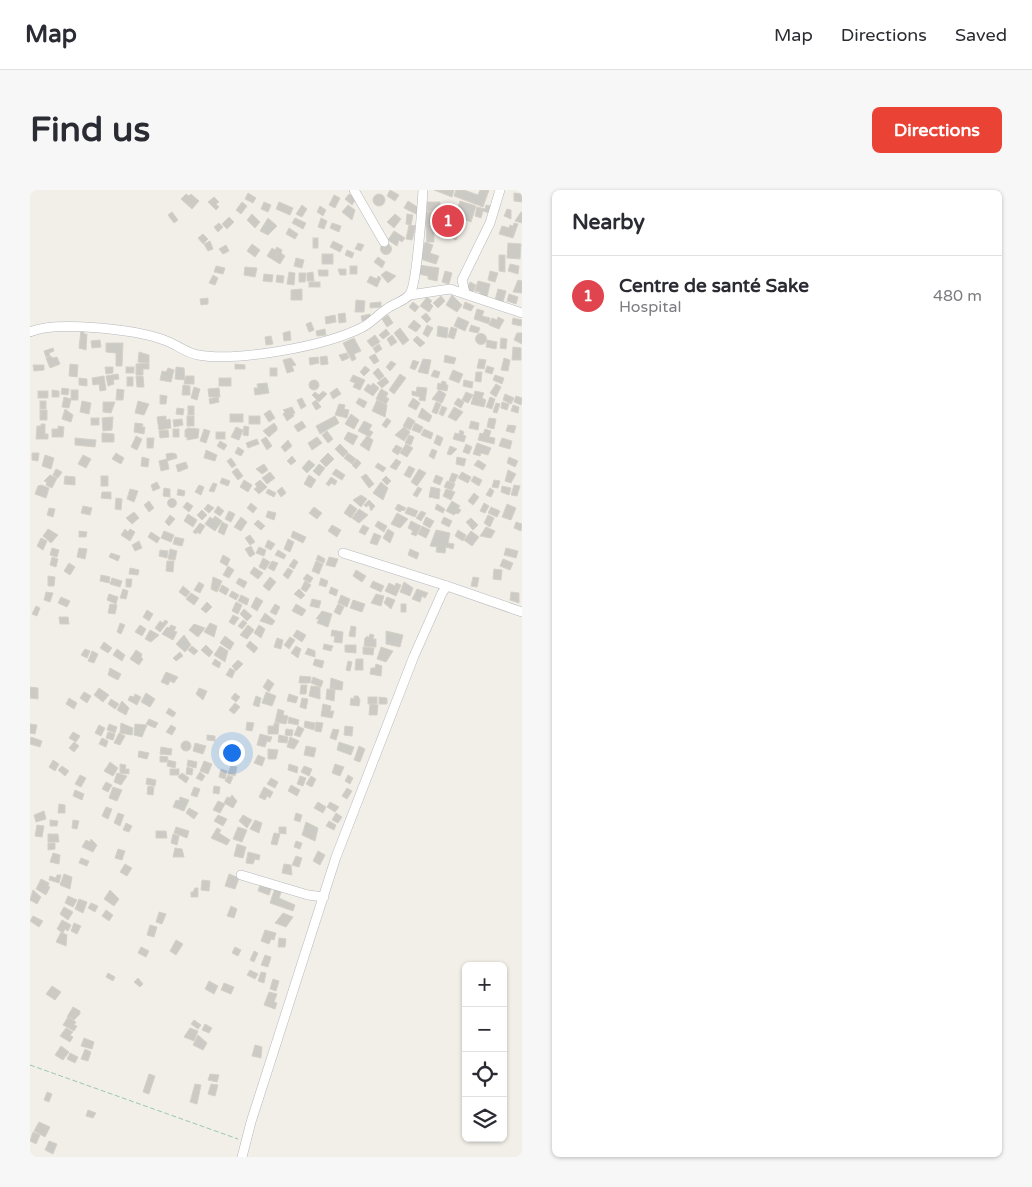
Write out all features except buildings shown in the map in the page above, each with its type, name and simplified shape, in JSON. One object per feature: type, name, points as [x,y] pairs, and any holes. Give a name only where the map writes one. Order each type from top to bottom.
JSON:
[{"type":"street","points":[[354,190],[384,242]]},
{"type":"street","points":[[410,295],[419,246],[418,237],[423,190]]},
{"type":"street","points":[[465,293],[462,280],[490,223],[500,190]]},
{"type":"street","points":[[30,332],[60,326],[122,330],[164,340],[198,356],[245,356],[280,351],[347,335],[372,322],[389,307],[410,295],[450,288],[522,313]]},
{"type":"street","points":[[343,552],[522,612]]},
{"type":"street","points":[[242,1157],[336,857],[434,608],[446,586]]},
{"type":"street","points":[[241,875],[308,895],[324,897]]},
{"type":"path","points":[[30,1065],[246,1142]]},
{"type":"place","name":"Centre de santé Sake","points":[[448,221]]}]
